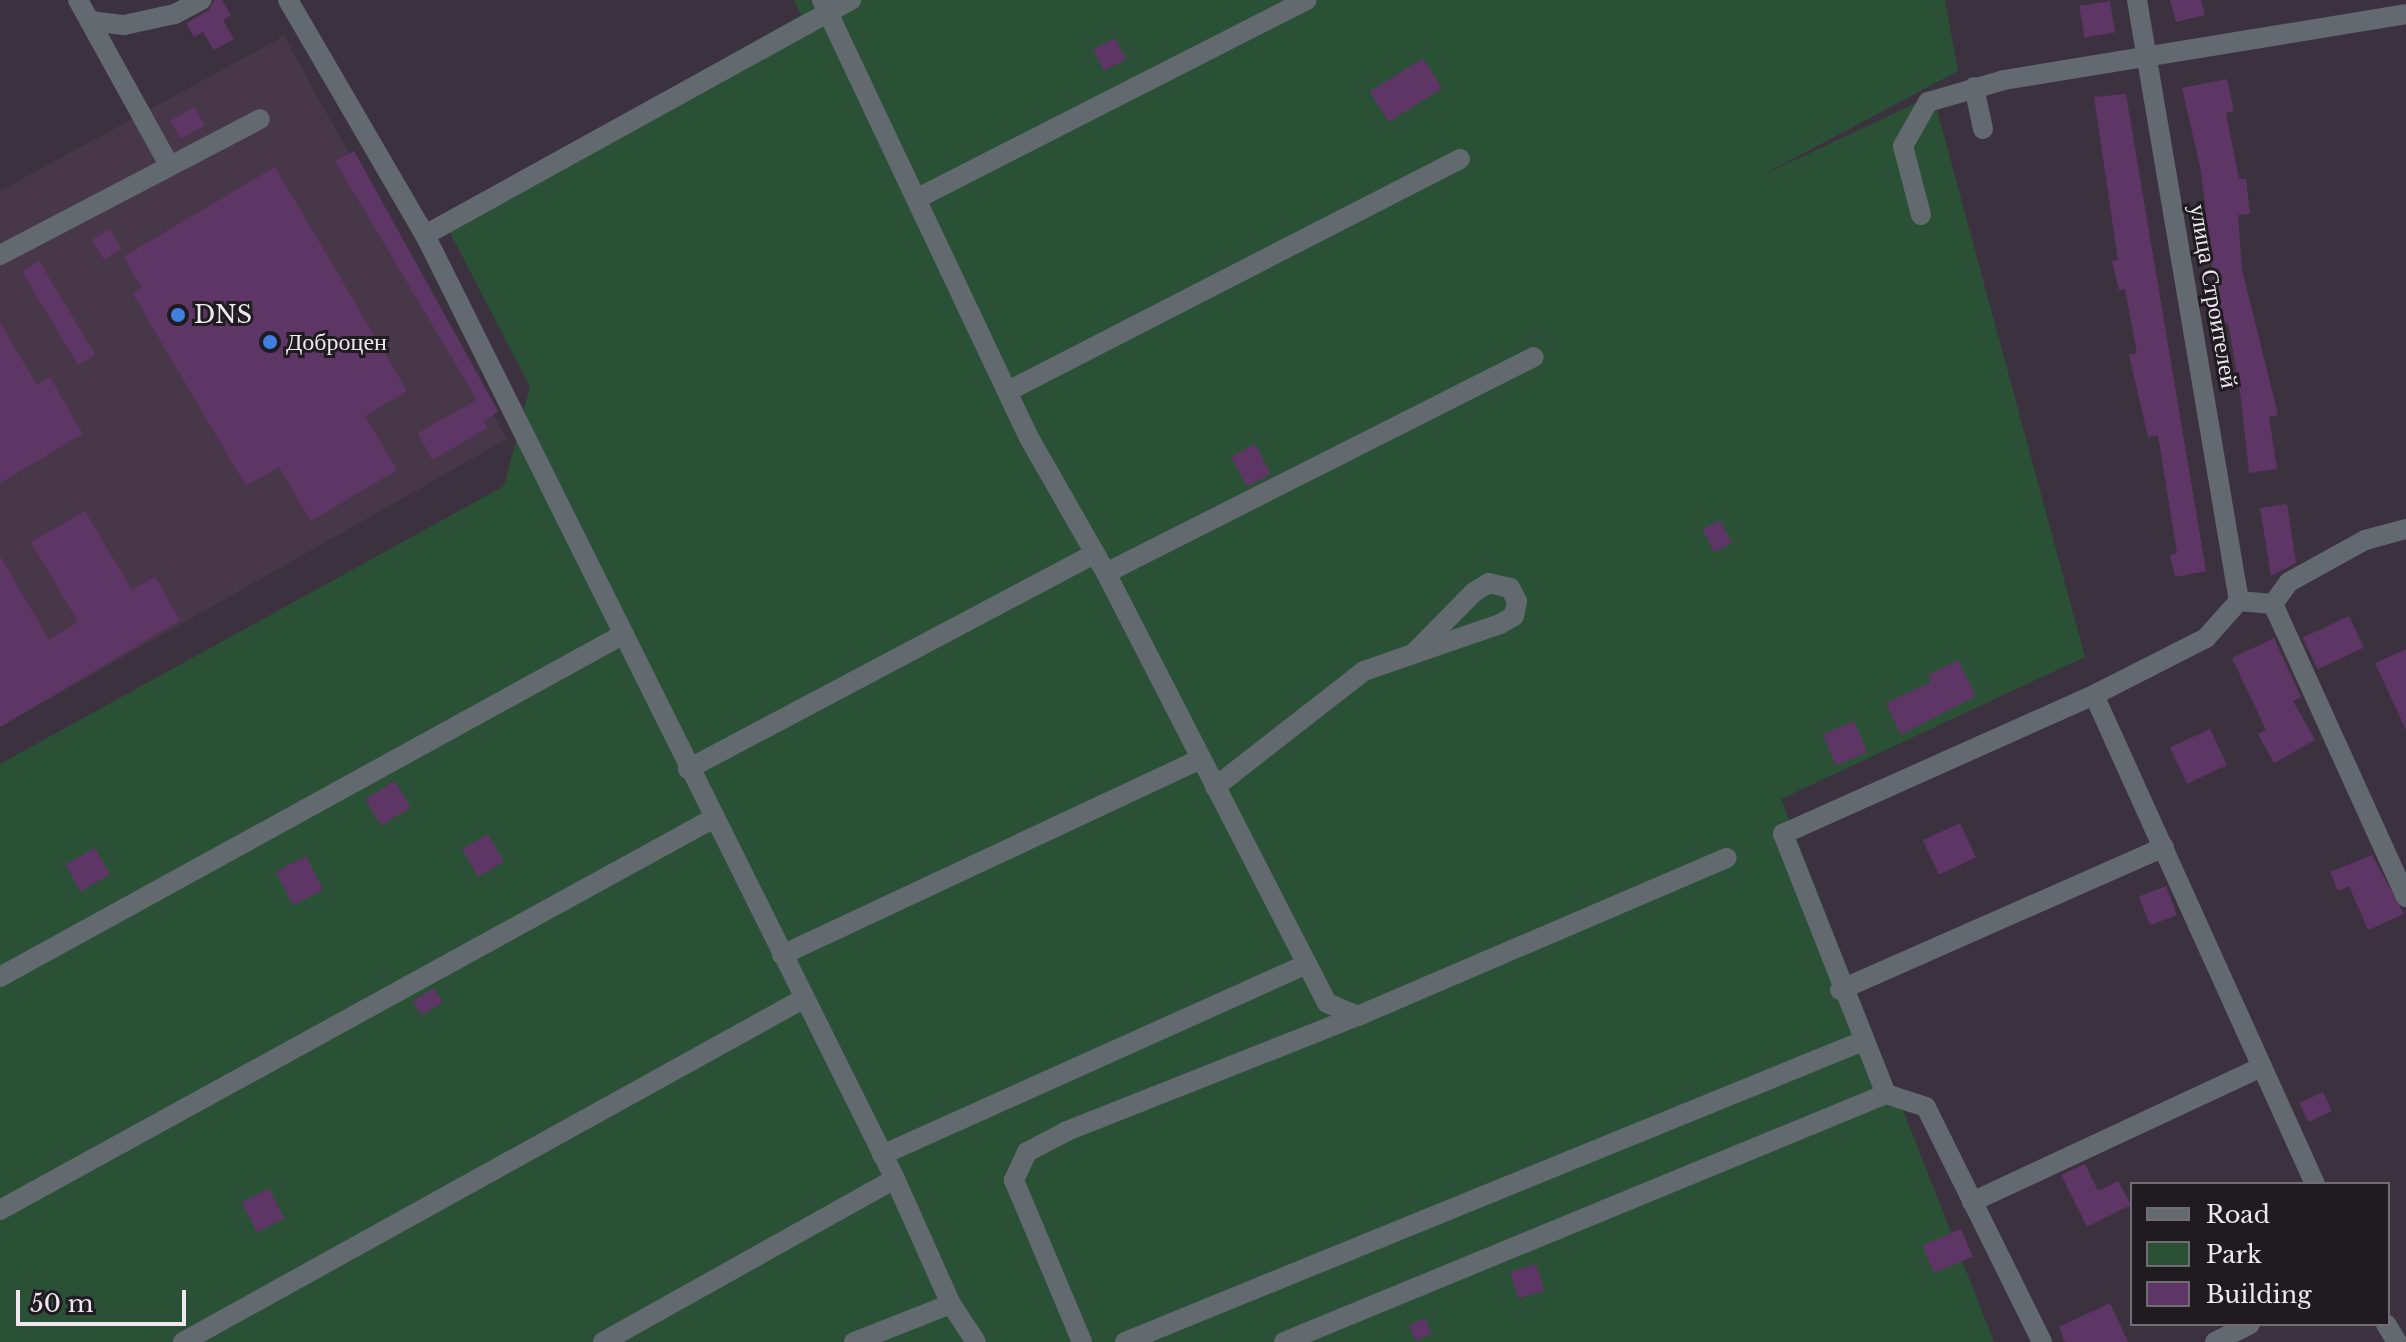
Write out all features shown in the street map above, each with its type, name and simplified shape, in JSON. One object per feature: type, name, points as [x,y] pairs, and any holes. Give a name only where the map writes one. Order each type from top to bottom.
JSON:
[{"type":"lane","points":[[78,0],[169,165]]},
{"type":"lane","points":[[90,21],[124,25],[175,14],[201,0]]},
{"type":"lane","points":[[288,0],[425,235],[782,955],[801,1000],[895,1179],[951,1304],[976,1342]]},
{"type":"lane","points":[[425,235],[826,7],[851,0]]},
{"type":"lane","points":[[918,198],[1307,0]]},
{"type":"lane","name":"улица Строителей","points":[[2137,0],[2239,601]]},
{"type":"lane","points":[[826,7],[1008,391],[1106,573],[1327,1003],[1358,1016]]},
{"type":"lane","points":[[1921,215],[1903,146],[1928,102],[1974,87],[2406,14]]},
{"type":"lane","points":[[1974,87],[1983,129]]},
{"type":"lane","points":[[0,255],[260,119]]},
{"type":"lane","points":[[1008,391],[1460,159]]},
{"type":"lane","points":[[1106,573],[1533,357]]},
{"type":"lane","points":[[2273,604],[2289,582],[2365,540],[2406,529]]},
{"type":"lane","points":[[688,769],[1094,554]]},
{"type":"lane","points":[[1215,787],[1364,671],[1413,654],[1514,616],[1517,601],[1510,588],[1489,583],[1474,592],[1413,654]]},
{"type":"lane","points":[[1886,1094],[1840,990],[1783,834],[2094,695],[2206,638],[2239,601],[2273,604]]},
{"type":"lane","points":[[2273,604],[2406,897]]},
{"type":"lane","points":[[0,977],[624,634]]},
{"type":"lane","points":[[2094,695],[2314,1182]]},
{"type":"lane","points":[[782,955],[1201,759]]},
{"type":"lane","points":[[0,1210],[712,819]]},
{"type":"lane","points":[[1840,990],[2164,847]]},
{"type":"lane","points":[[1082,1342],[1014,1180],[1027,1152],[1067,1131],[1358,1016],[1727,858]]},
{"type":"lane","points":[[882,1155],[1307,964]]},
{"type":"lane","points":[[183,1342],[801,1000]]},
{"type":"lane","points":[[1125,1342],[1863,1041]]},
{"type":"lane","points":[[1972,1202],[2262,1067]]},
{"type":"lane","points":[[1284,1342],[1886,1094],[1926,1107],[2042,1342]]},
{"type":"lane","points":[[603,1342],[895,1179]]},
{"type":"lane","points":[[854,1342],[951,1304]]},
{"type":"lane","points":[[2215,1342],[2246,1326]]},
{"type":"lane","points":[[2388,1326],[2402,1341]]},
{"type":"shaded area","points":[[284,36],[507,439],[0,727],[0,191]]},
{"type":"green space","points":[[794,0],[1945,0],[1958,71],[1761,176],[1933,95],[2085,657],[1781,799],[1994,1342],[0,1342],[0,764],[504,486],[530,387],[442,217],[801,15]]},
{"type":"building","points":[[214,0],[222,0],[231,15],[223,20],[234,39],[214,50],[203,32],[194,37],[186,23],[208,11]]},
{"type":"building","points":[[2170,0],[2201,0],[2205,15],[2176,22]]},
{"type":"building","points":[[2110,1],[2115,33],[2084,37],[2079,6]]},
{"type":"building","points":[[1115,38],[1126,59],[1104,71],[1093,50]]},
{"type":"building","points":[[1423,58],[1442,89],[1389,122],[1370,91]]},
{"type":"building","points":[[2227,79],[2234,111],[2226,113],[2239,179],[2246,179],[2250,214],[2238,215],[2242,270],[2278,415],[2269,417],[2277,469],[2249,473],[2240,391],[2228,323],[2222,324],[2215,292],[2201,171],[2182,88]]},
{"type":"building","points":[[2126,94],[2206,571],[2175,577],[2170,555],[2177,553],[2158,435],[2148,437],[2129,355],[2137,353],[2125,289],[2119,290],[2112,261],[2118,260],[2094,97]]},
{"type":"building","points":[[195,107],[205,126],[180,139],[170,120]]},
{"type":"building","points":[[354,151],[498,411],[484,422],[488,428],[432,460],[418,433],[477,400],[335,161]]},
{"type":"building","name":"Доброцен","points":[[275,167],[407,391],[365,416],[397,470],[311,521],[279,467],[246,486],[133,294],[142,288],[123,257]]},
{"type":"building","points":[[110,229],[122,249],[104,260],[92,240]]},
{"type":"building","points":[[39,261],[95,354],[78,365],[22,271]]},
{"type":"building","points":[[0,323],[37,385],[50,377],[83,434],[0,483]]},
{"type":"building","points":[[1255,444],[1271,474],[1247,487],[1231,457]]},
{"type":"building","points":[[2287,504],[2296,563],[2271,576],[2260,508]]},
{"type":"building","points":[[85,511],[132,590],[155,577],[180,620],[0,727],[0,556],[49,640],[78,622],[31,542]]},
{"type":"building","points":[[1720,520],[1732,543],[1715,552],[1702,529]]},
{"type":"building","points":[[2349,616],[2364,648],[2318,669],[2303,638]]},
{"type":"building","points":[[2274,638],[2301,697],[2293,701],[2315,740],[2274,763],[2258,734],[2266,730],[2232,658]]},
{"type":"building","points":[[2406,649],[2406,730],[2375,663]]},
{"type":"building","points":[[1958,660],[1976,696],[1901,735],[1886,703],[1931,682],[1928,675]]},
{"type":"building","points":[[1854,721],[1867,752],[1836,766],[1823,734]]},
{"type":"building","points":[[2210,729],[2227,765],[2187,784],[2170,748]]},
{"type":"building","points":[[395,781],[411,808],[381,826],[365,799]]},
{"type":"building","points":[[1960,823],[1976,857],[1939,875],[1923,840]]},
{"type":"building","points":[[488,834],[504,862],[478,877],[462,849]]},
{"type":"building","points":[[95,848],[110,875],[80,892],[65,864]]},
{"type":"building","points":[[2372,855],[2404,914],[2368,930],[2349,886],[2338,891],[2330,872]]},
{"type":"building","points":[[306,856],[323,890],[293,905],[276,871]]},
{"type":"building","points":[[2166,886],[2177,915],[2150,925],[2139,896]]},
{"type":"building","points":[[434,988],[443,1003],[421,1015],[413,1001]]},
{"type":"building","points":[[2323,1092],[2332,1111],[2308,1122],[2299,1103]]},
{"type":"building","points":[[2085,1164],[2098,1191],[2118,1181],[2130,1206],[2087,1227],[2061,1175]]},
{"type":"building","points":[[269,1188],[284,1218],[257,1232],[241,1202]]},
{"type":"building","points":[[1961,1229],[1973,1257],[1934,1273],[1922,1245]]},
{"type":"building","points":[[1536,1264],[1544,1291],[1518,1299],[1510,1272]]},
{"type":"building","points":[[2110,1303],[2128,1342],[2065,1342],[2059,1327]]},
{"type":"building","points":[[1425,1318],[1432,1334],[1415,1341],[1409,1325]]},
{"type":"place","name":"DNS","points":[[178,315]]},
{"type":"place","name":"Доброцен","points":[[270,342]]}]
